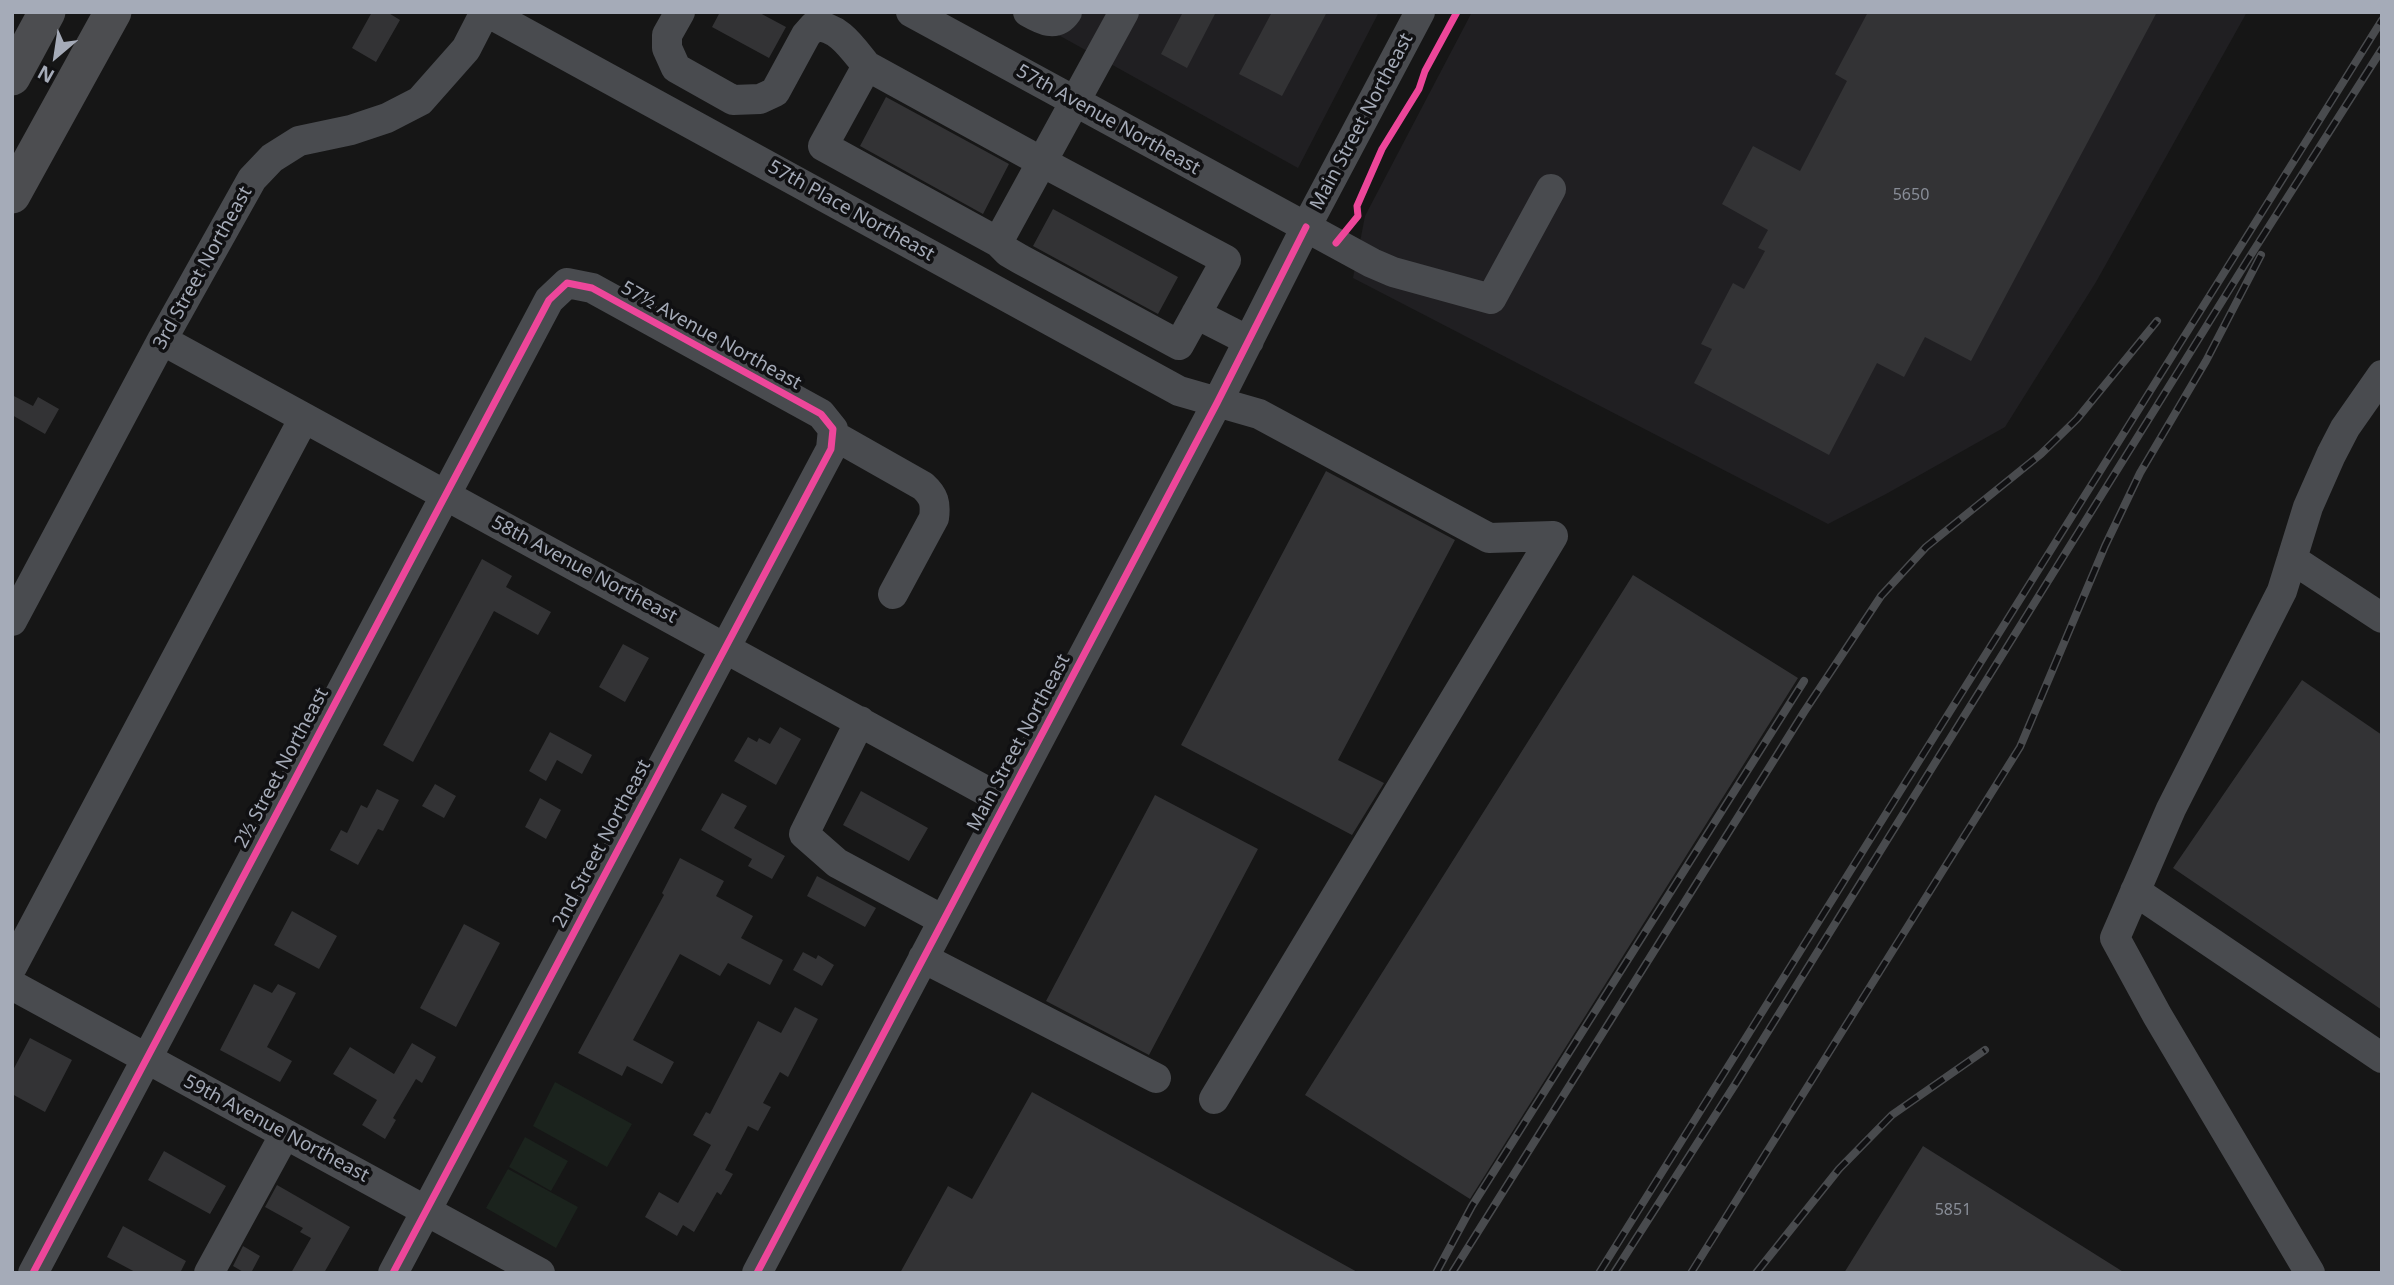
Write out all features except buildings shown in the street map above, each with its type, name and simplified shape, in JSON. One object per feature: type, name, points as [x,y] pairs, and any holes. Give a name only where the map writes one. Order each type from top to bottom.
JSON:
[{"type":"main road","points":[[12,77],[47,12]]},
{"type":"main road","points":[[12,195],[113,12]]},
{"type":"street","name":"3rd Street Northeast","points":[[12,621],[162,340],[252,179],[272,158],[299,141],[351,130],[387,118],[420,100],[466,49],[486,12]]},
{"type":"street","name":"57th Place Northeast","points":[[486,12],[1179,391],[1259,414],[1489,538],[1553,536],[1214,1100]]},
{"type":"street","name":"57th Avenue Northeast","points":[[911,12],[1393,272],[1491,299],[1551,189]]},
{"type":"street","points":[[1028,12],[1041,20],[1054,22],[1063,19],[1067,12]]},
{"type":"street","points":[[998,242],[1124,12]]},
{"type":"street","name":"Main Street Northeast","points":[[757,1273],[1217,403],[1306,227],[1420,12]]},
{"type":"street","points":[[673,24],[667,48],[670,58],[682,74],[733,100],[760,99],[775,92],[806,35],[814,26],[827,19],[867,66],[1226,260],[1179,345],[1007,252],[998,242],[823,146],[867,66]]},
{"type":"street","name":"57½ Avenue Northeast","points":[[567,283],[592,288],[809,407],[821,414],[833,432],[932,494],[936,505],[934,517],[893,594]]},
{"type":"street","name":"2½ Street Northeast","points":[[33,1273],[549,300],[567,283]]},
{"type":"street","points":[[1196,314],[1249,341]]},
{"type":"street","name":"58th Avenue Northeast","points":[[162,340],[1006,802]]},
{"type":"street","points":[[2310,1273],[2157,1015],[2115,937],[2171,808],[2281,591],[2308,507],[2331,455],[2345,429],[2382,375]]},
{"type":"street","points":[[12,967],[304,418]]},
{"type":"street","name":"2nd Street Northeast","points":[[393,1273],[831,449],[833,432]]},
{"type":"street","points":[[2292,559],[2382,618]]},
{"type":"street","points":[[860,721],[804,834],[837,863],[943,920]]},
{"type":"street","points":[[2136,891],[2382,1058]]},
{"type":"street","points":[[923,958],[1156,1078]]},
{"type":"street","name":"59th Avenue Northeast","points":[[12,985],[540,1273]]},
{"type":"street","points":[[209,1273],[285,1134]]},
{"type":"shaded area","points":[[1017,12],[1379,12],[1298,168]]},
{"type":"shaded area","points":[[1472,12],[2247,12],[2096,282],[2005,427],[1828,524],[1353,278],[1365,216]]},
{"type":"shaded area","points":[[555,1082],[632,1124],[607,1167],[533,1126]]},
{"type":"shaded area","points":[[525,1137],[568,1161],[551,1191],[509,1167]]},
{"type":"shaded area","points":[[508,1169],[578,1207],[556,1248],[486,1208]]},
{"type":"railway","points":[[1599,1273],[2382,20]]},
{"type":"railway","points":[[1614,1273],[1736,1083],[2247,261],[2382,49]]},
{"type":"railway","points":[[1691,1273],[2020,747],[2105,546],[2140,473],[2206,361],[2261,255]]},
{"type":"railway","points":[[1452,1273],[1804,712],[1881,596],[1926,547],[2041,454],[2077,419],[2157,321]]},
{"type":"railway","points":[[1436,1273],[1472,1206],[1804,681]]},
{"type":"railway","points":[[1756,1273],[1839,1169],[1892,1115],[1985,1050]]},
{"type":"cycle path","points":[[1336,243],[1358,216],[1357,206],[1382,149],[1419,89],[1425,71],[1457,12]]},
{"type":"cycle path","points":[[757,1273],[1217,403],[1306,227]]},
{"type":"cycle path","points":[[33,1273],[549,300],[567,283],[592,288],[821,414],[833,429],[831,449],[393,1273]]}]
